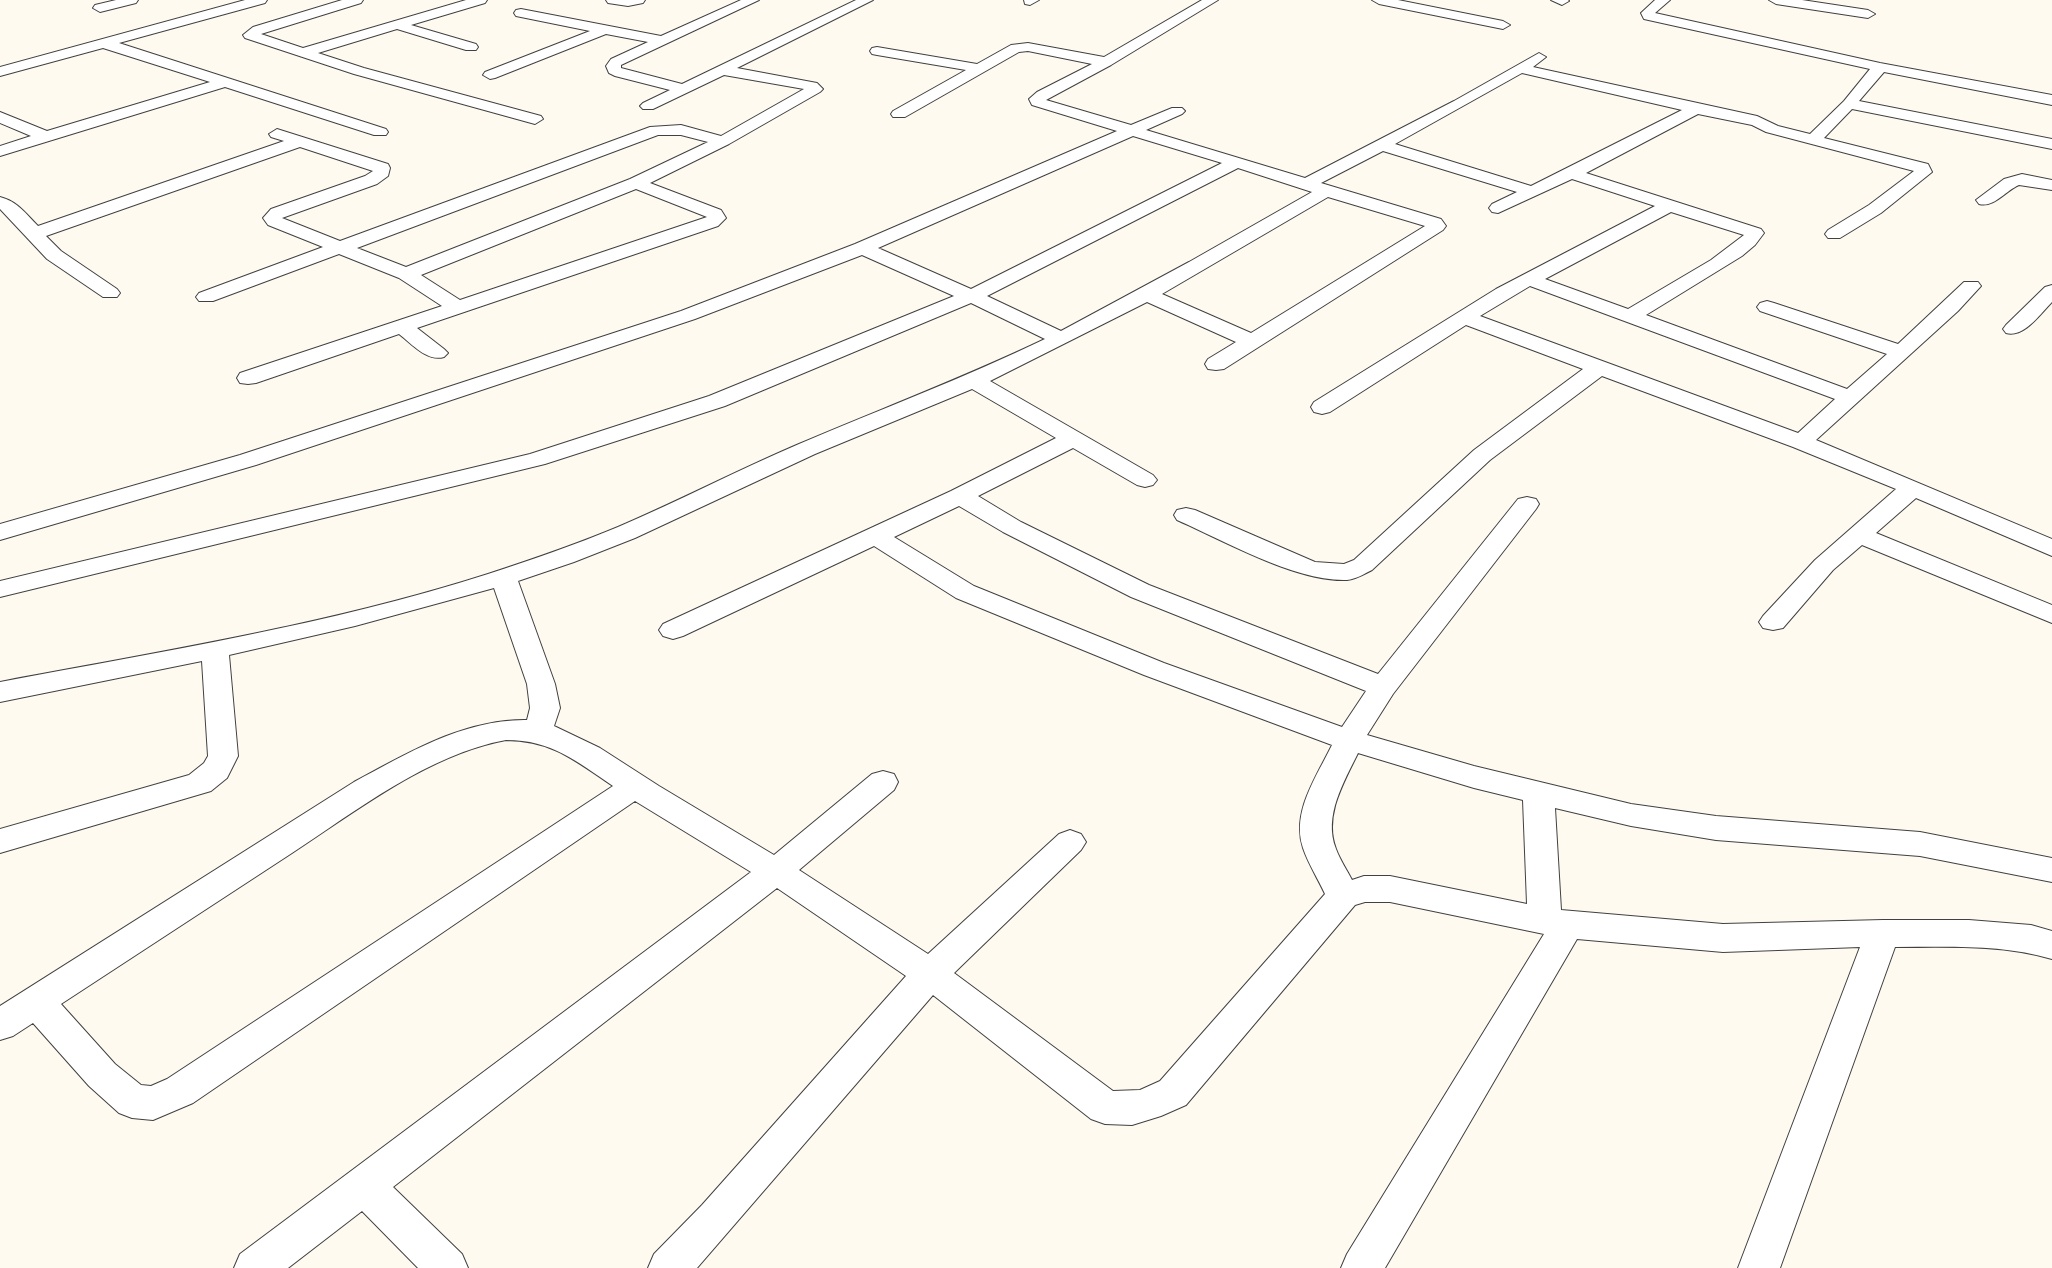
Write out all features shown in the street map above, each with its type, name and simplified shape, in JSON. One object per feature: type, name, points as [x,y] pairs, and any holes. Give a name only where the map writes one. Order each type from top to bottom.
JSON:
[{"type":"street","points":[[100,8],[131,0]]},
{"type":"street","points":[[0,72],[260,0]]},
{"type":"street","points":[[321,0],[337,5],[359,6]]},
{"type":"street","points":[[305,52],[480,0]]},
{"type":"street","points":[[613,0],[628,2],[638,0]]},
{"type":"street","points":[[685,88],[614,70],[613,66],[616,62],[752,0]]},
{"type":"street","points":[[648,106],[866,0]]},
{"type":"street","points":[[1211,0],[1106,62],[1042,95],[1037,99],[1037,102],[1435,222],[1438,226],[1216,364]]},
{"type":"street","points":[[1379,0],[1503,25]]},
{"type":"street","points":[[1663,0],[1648,13],[1649,16],[1880,67],[2052,100]]},
{"type":"street","points":[[1776,0],[1868,14]]},
{"type":"street","points":[[337,5],[258,30],[250,35],[278,46],[305,52],[359,71],[534,119]]},
{"type":"street","points":[[521,13],[664,40]]},
{"type":"street","points":[[377,16],[471,47]]},
{"type":"street","points":[[490,75],[606,29]]},
{"type":"street","points":[[106,44],[380,132]]},
{"type":"street","points":[[899,114],[977,68],[1023,46],[1106,62]]},
{"type":"street","points":[[877,52],[977,68]]},
{"type":"street","points":[[0,692],[297,633],[503,576],[564,557],[628,533],[805,450],[973,381],[1146,294],[1382,145],[1459,104],[1530,62],[1696,109],[1757,121],[1772,129],[1916,165],[1924,172],[1875,209],[1834,234]]},
{"type":"street","points":[[1813,140],[1849,104],[1860,88],[1880,67]]},
{"type":"street","points":[[406,274],[636,183],[723,141],[815,90],[812,86],[723,70]]},
{"type":"street","points":[[0,151],[226,82]]},
{"type":"street","points":[[1849,104],[2052,144]]},
{"type":"street","points":[[1498,208],[1696,109]]},
{"type":"street","points":[[0,532],[248,460],[688,315],[862,248],[1176,111]]},
{"type":"street","points":[[0,117],[48,137]]},
{"type":"street","points":[[206,297],[656,130],[681,130],[723,141]]},
{"type":"street","points":[[277,134],[382,168],[382,172],[370,180],[287,209],[272,218],[274,221],[406,274],[458,308]]},
{"type":"street","points":[[36,233],[301,141]]},
{"type":"street","points":[[1382,145],[1530,191]]},
{"type":"street","points":[[0,589],[537,459],[717,401],[971,296],[1236,163]]},
{"type":"street","points":[[1569,174],[1752,230],[1755,233],[1749,242],[1721,261],[1629,317]]},
{"type":"street","points":[[1985,200],[2012,179],[2026,179],[2052,185]]},
{"type":"street","points":[[248,378],[684,232],[712,222],[717,218],[715,214],[636,183]]},
{"type":"street","points":[[0,202],[11,208],[36,233],[54,255],[110,293]]},
{"type":"street","points":[[1322,407],[1463,317],[1528,280],[1671,205]]},
{"type":"street","points":[[862,248],[971,296],[1059,338]]},
{"type":"street","points":[[1528,280],[1848,397]]},
{"type":"street","points":[[1801,442],[1848,397],[1902,352],[1971,286]]},
{"type":"street","points":[[2013,329],[2052,291]]},
{"type":"street","points":[[1146,294],[1252,341]]},
{"type":"street","points":[[1767,307],[1902,352]]},
{"type":"street","points":[[1463,317],[1801,442],[2052,548]]},
{"type":"street","points":[[401,326],[437,353]]},
{"type":"street","points":[[1186,515],[1310,569],[1348,572],[1363,565],[1482,455],[1598,368]]},
{"type":"street","points":[[973,381],[1145,480]]},
{"type":"street","points":[[673,630],[960,496],[1073,440]]},
{"type":"street","points":[[1774,622],[1824,565],[1907,493],[1909,486]]},
{"type":"street","points":[[960,496],[1012,527],[1140,591],[1383,687]]},
{"type":"street","points":[[1343,896],[1319,847],[1316,824],[1320,801],[1348,740],[1383,687],[1527,504]]},
{"type":"street","points":[[1858,534],[2052,615]]},
{"type":"street","points":[[875,536],[965,592],[1154,669],[1348,740],[1538,793],[1631,815],[1716,828],[1920,844],[2052,870]]},
{"type":"street","points":[[503,576],[541,684],[545,708],[538,731]]},
{"type":"street","points":[[0,841],[200,782],[216,770],[223,756],[215,649]]},
{"type":"street","points":[[0,1025],[37,1003],[364,790],[428,757],[481,734],[522,730],[538,731],[577,749],[776,871],[930,974],[1104,1107],[1123,1110],[1147,1106],[1173,1093],[1343,896],[1364,889],[1390,890],[1557,923],[1723,938],[1883,933],[1996,935],[2031,939],[2052,945]]},
{"type":"street","points":[[255,1268],[776,871],[883,782]]},
{"type":"street","points":[[37,1003],[102,1075],[132,1101],[153,1103],[188,1086],[635,786]]},
{"type":"street","points":[[1362,1268],[1557,923],[1538,793]]},
{"type":"street","points":[[669,1268],[716,1218],[930,974],[1070,842]]},
{"type":"street","points":[[1759,1268],[1883,933]]},
{"type":"street","points":[[364,1185],[447,1268]]}]
